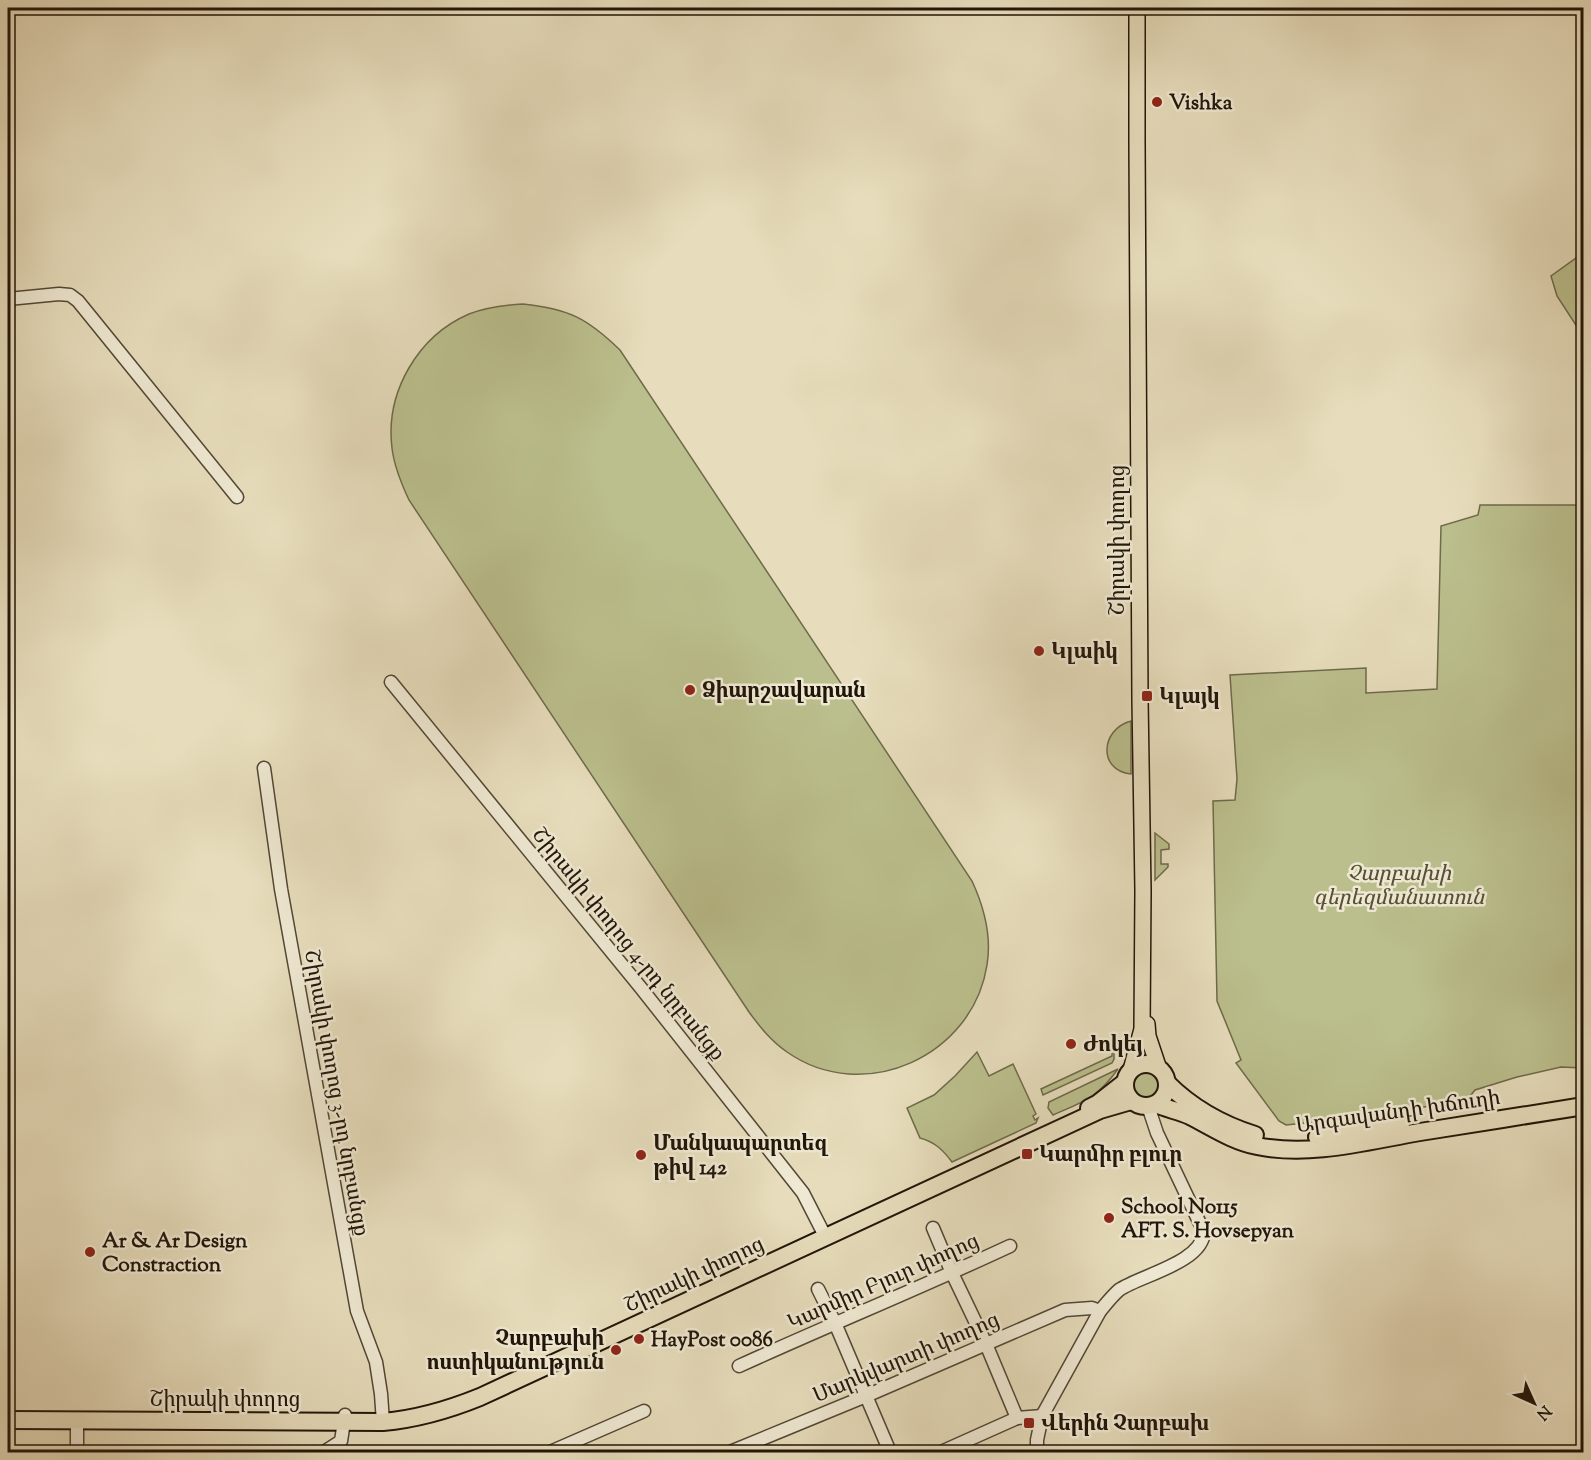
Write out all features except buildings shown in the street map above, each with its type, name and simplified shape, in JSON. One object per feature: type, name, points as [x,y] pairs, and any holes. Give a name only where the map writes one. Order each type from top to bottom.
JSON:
[{"type":"highway","points":[[1143,1064],[1149,1064],[1163,1076],[1164,1095],[1152,1105],[1138,1105],[1131,1101],[1127,1094],[1128,1076],[1143,1064]]},
{"type":"highway","name":"Շիրակի փողոց","points":[[824,1234],[1097,1104],[1128,1076]]},
{"type":"highway","name":"Արգավանդի խճուղի","points":[[1163,1076],[1180,1096],[1205,1112],[1244,1131],[1268,1138],[1291,1140],[1584,1096]]},
{"type":"highway","name":"Շիրակի փողոց","points":[[8,1420],[382,1418],[448,1401],[1100,1110],[1131,1101]]},
{"type":"highway","name":"Արգավանդի խճուղի","points":[[1152,1105],[1186,1114],[1243,1143],[1297,1150],[1352,1144],[1584,1106]]},
{"type":"highway","name":"Շիրակի փողոց","points":[[8,1413],[345,1419]]},
{"type":"main road","name":"Շիրակի փողոց","points":[[1139,8],[1147,1028],[1163,1076]]},
{"type":"main road","name":"Շիրակի փողոց","points":[[1128,1076],[1142,1029],[1137,141],[1139,8]]},
{"type":"street","points":[[8,299],[59,294],[70,295],[78,301],[237,496]]},
{"type":"street","name":"Շիրակի փողոց 4-րդ նրբանցք","points":[[391,682],[641,988],[797,1186],[824,1234]]},
{"type":"street","name":"Շիրակի փողոց 3-րդ նրբանցք","points":[[264,768],[281,889],[357,1311],[375,1362],[381,1394],[382,1418]]},
{"type":"street","points":[[1037,1452],[1042,1416],[1100,1311],[1119,1290],[1188,1257],[1203,1238],[1203,1232],[1157,1133],[1152,1105]]},
{"type":"street","points":[[933,1228],[1017,1418]]},
{"type":"street","name":"Կարմիր Բլուր փողոց","points":[[739,1366],[1010,1246]]},
{"type":"street","points":[[818,1289],[835,1323],[890,1452]]},
{"type":"street","name":"Մարկվարտի փողոց","points":[[730,1452],[1065,1310],[1092,1308],[1100,1311]]},
{"type":"street","points":[[550,1452],[645,1412]]},
{"type":"street","points":[[941,1452],[1017,1418],[1042,1416]]},
{"type":"street","points":[[324,1452],[341,1441],[345,1419]]},
{"type":"street","points":[[77,1421],[77,1452]]},
{"type":"green space","points":[[1583,253],[1583,336],[1557,296],[1551,276]]},
{"type":"green space","name":"Ձիարշավարան","points":[[523,304],[553,309],[576,317],[597,330],[620,350],[972,881],[988,932],[987,965],[978,997],[961,1025],[938,1047],[911,1063],[880,1072],[849,1074],[817,1067],[787,1052],[766,1034],[749,1012],[409,500],[394,461],[391,427],[400,387],[409,368],[434,336],[451,324],[482,310]]},
{"type":"green space","name":"Չարբախի գերեզմանատուն","points":[[1480,505],[1583,505],[1583,1068],[1561,1067],[1517,1077],[1475,1090],[1467,1100],[1362,1117],[1286,1125],[1279,1121],[1236,1063],[1241,1060],[1217,1001],[1213,801],[1235,800],[1237,779],[1230,675],[1366,668],[1366,693],[1437,689],[1441,526],[1478,515]]},
{"type":"green space","points":[[1131,721],[1131,774],[1120,771],[1112,765],[1107,749],[1114,732],[1121,725]]},
{"type":"green space","points":[[1155,833],[1169,844],[1169,849],[1161,850],[1161,864],[1168,864],[1168,867],[1155,880]]},
{"type":"green space","points":[[1112,1051],[1114,1051],[1114,1059],[1112,1063],[1043,1095],[1041,1089],[1112,1056]]},
{"type":"green space","points":[[977,1052],[989,1076],[1013,1064],[1036,1114],[1033,1116],[1035,1120],[1038,1118],[1036,1123],[952,1162],[938,1147],[920,1138],[907,1108],[934,1095]]},
{"type":"green space","points":[[1118,1069],[1097,1093],[1082,1102],[1053,1115],[1048,1108],[1049,1102]]},
{"type":"green space","points":[[1145,1070],[1156,1075],[1161,1086],[1156,1097],[1145,1102],[1134,1097],[1129,1086],[1134,1075]]},
{"type":"place","name":"Vishka","points":[[1157,102]]},
{"type":"place","name":"Կլաիկ","points":[[1039,651]]},
{"type":"place","name":"Ձիարշավարան","points":[[690,690]]},
{"type":"place","name":"Կլայկ","points":[[1147,696]]},
{"type":"place","name":"Ժոկեյ","points":[[1071,1044]]},
{"type":"place","name":"Կարմիր բլուր","points":[[1027,1154]]},
{"type":"place","name":"Մանկապարտեզ թիվ 142","points":[[641,1155]]},
{"type":"place","name":"School No115 AFT. S. Hovsepyan","points":[[1109,1218]]},
{"type":"place","name":"Ar & Ar Design Constraction","points":[[90,1252]]},
{"type":"place","name":"HayPost 0086","points":[[639,1339]]},
{"type":"place","name":"Չարբախի ոստիկանություն","points":[[616,1350]]},
{"type":"place","name":"Վերին Չարբախ","points":[[1029,1423]]}]
